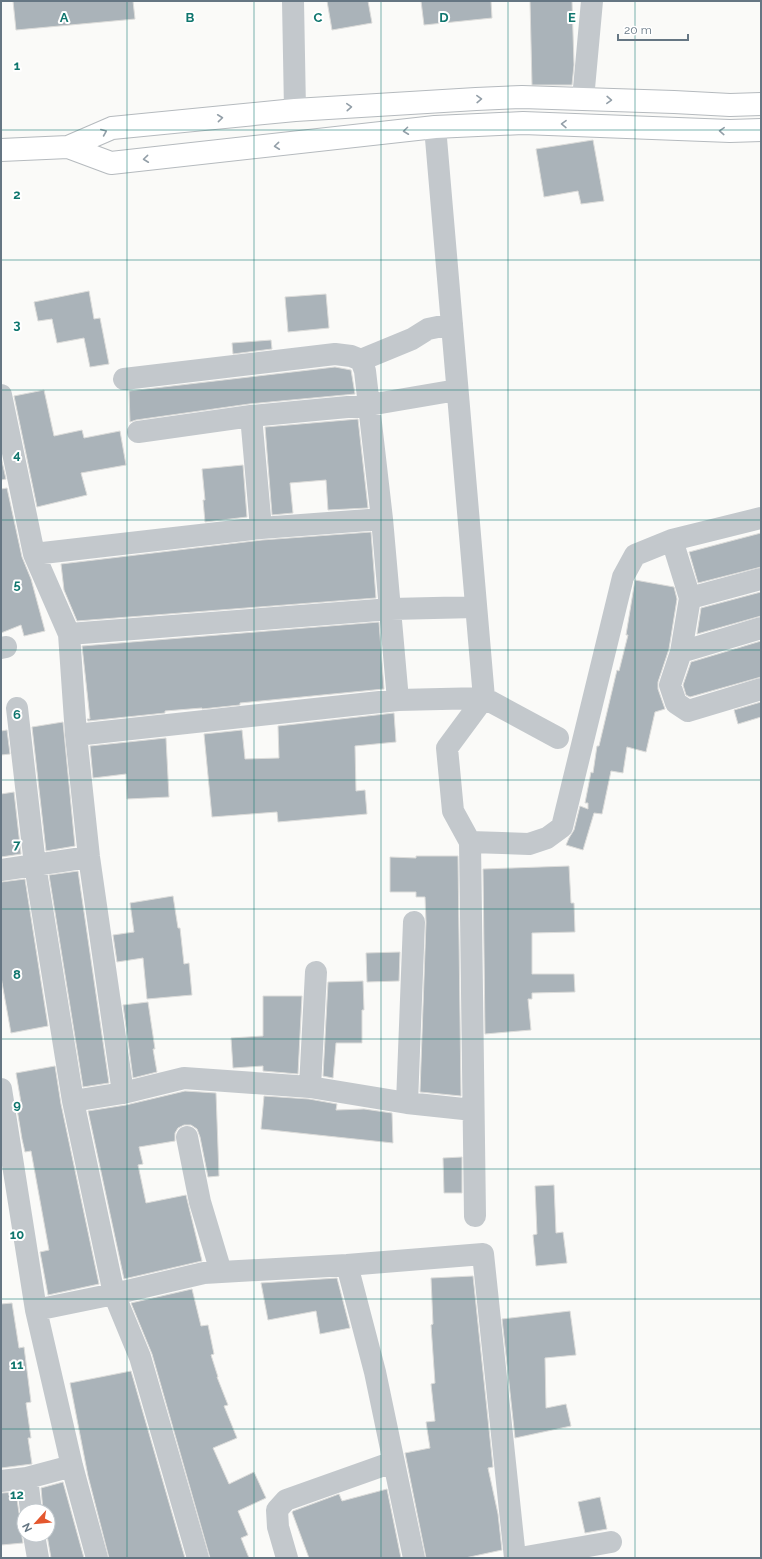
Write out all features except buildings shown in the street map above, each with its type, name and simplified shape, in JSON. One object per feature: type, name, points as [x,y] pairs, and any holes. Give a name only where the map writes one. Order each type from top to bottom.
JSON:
[{"type":"main road","points":[[1,150],[68,147],[112,128],[295,110],[476,99],[522,97],[730,105],[761,104]]},
{"type":"main road","points":[[68,147],[111,163],[435,128],[522,123],[730,131],[761,130]]},
{"type":"street","points":[[293,1],[295,110]]},
{"type":"street","points":[[583,99],[592,1]]},
{"type":"street","points":[[435,128],[484,698],[447,748],[453,811],[470,842],[475,1216]]},
{"type":"street","points":[[124,379],[335,354],[351,356],[361,360],[412,339],[428,329],[452,324]]},
{"type":"street","points":[[361,360],[365,371],[382,519],[398,700]]},
{"type":"street","points":[[138,432],[251,416],[369,405],[457,390]]},
{"type":"street","points":[[1,395],[34,554],[69,634],[76,735],[89,857],[123,1093]]},
{"type":"street","points":[[251,416],[261,528]]},
{"type":"street","points":[[470,842],[530,844],[547,838],[562,827],[623,577],[635,555],[672,540],[761,518]]},
{"type":"street","points":[[34,554],[261,528],[382,519]]},
{"type":"street","points":[[672,540],[690,598],[682,652],[670,685],[676,703],[688,711],[761,689]]},
{"type":"street","points":[[690,598],[761,579]]},
{"type":"street","points":[[69,634],[391,609],[476,607]]},
{"type":"street","points":[[682,652],[761,628]]},
{"type":"street","points":[[76,735],[398,700],[484,698],[558,738]]},
{"type":"street","points":[[17,708],[34,865],[73,1101],[114,1294],[140,1357],[198,1558]]},
{"type":"street","points":[[1,870],[89,857]]},
{"type":"street","points":[[407,1103],[414,922]]},
{"type":"street","points":[[310,1087],[316,972]]},
{"type":"street","points":[[73,1101],[123,1093],[184,1078],[310,1087],[407,1103],[474,1110]]},
{"type":"street","points":[[1,1089],[8,1175],[36,1310],[72,1466],[98,1558]]},
{"type":"street","points":[[187,1137],[200,1202],[220,1272]]},
{"type":"street","points":[[36,1310],[204,1273],[347,1265],[483,1254],[515,1558]]},
{"type":"street","points":[[347,1265],[375,1372],[414,1558]]},
{"type":"street","points":[[287,1558],[278,1527],[278,1510],[286,1500],[394,1462]]},
{"type":"street","points":[[1,1481],[27,1478],[72,1466]]},
{"type":"street","points":[[27,1478],[30,1503]]},
{"type":"street","points":[[520,1558],[611,1542]]},
{"type":"street","points":[[35,1543],[38,1558]]}]
